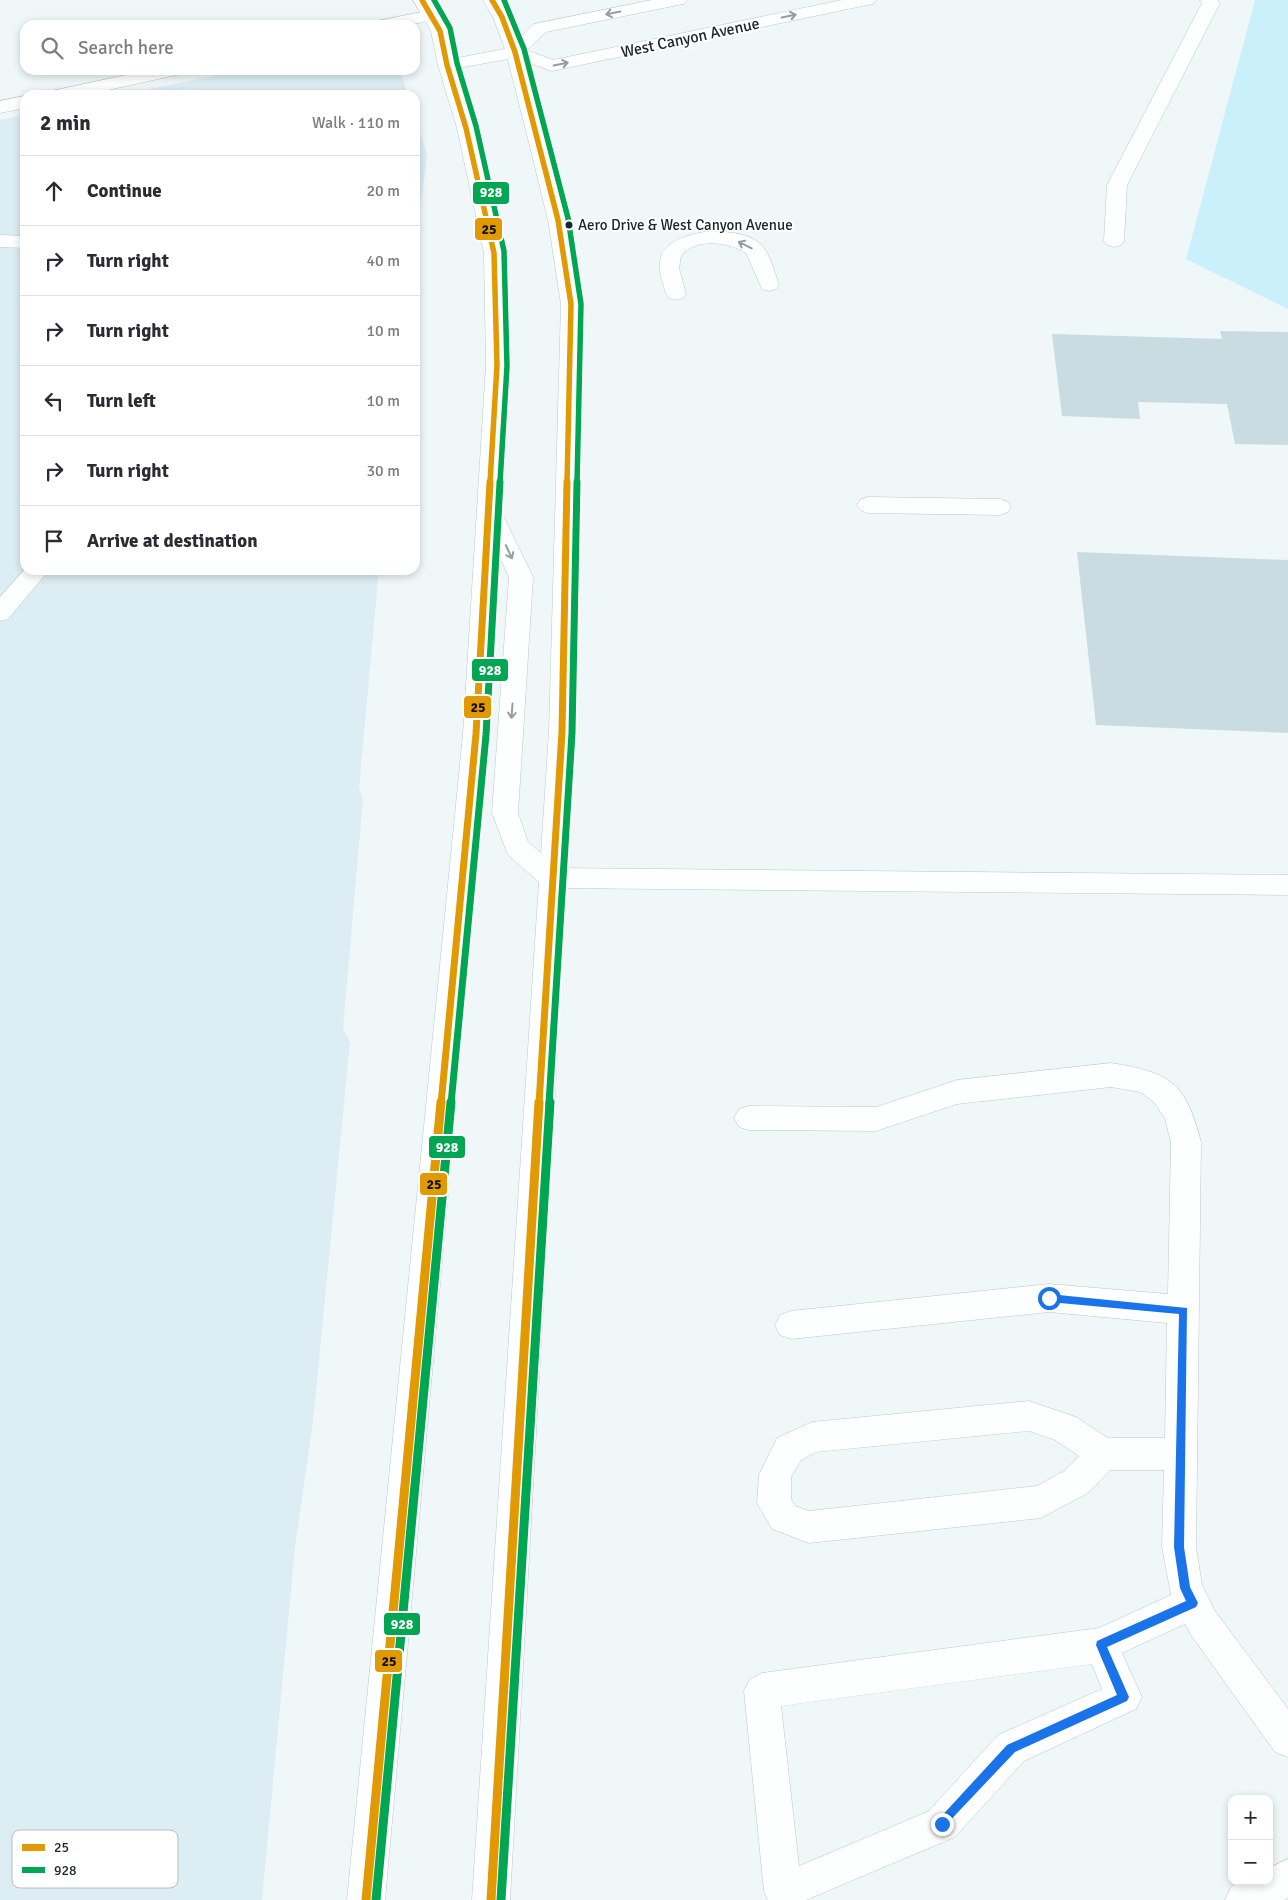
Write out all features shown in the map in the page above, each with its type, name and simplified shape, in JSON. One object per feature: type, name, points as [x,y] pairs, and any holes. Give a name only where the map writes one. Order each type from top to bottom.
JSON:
[{"type":"main road","points":[[491,1900],[562,732],[571,304],[558,220],[515,52],[502,17],[492,0]]},
{"type":"main road","points":[[447,64],[515,52],[540,28],[678,0]]},
{"type":"main road","name":"West Canyon Avenue","points":[[515,52],[552,66],[866,0]]},
{"type":"main road","points":[[1114,241],[1117,185],[1211,3],[1209,0]]},
{"type":"main road","points":[[366,1900],[476,734],[497,365],[494,253],[466,128],[447,64],[440,31],[426,7],[396,20]]},
{"type":"main road","points":[[82,90],[152,75]]},
{"type":"main road","points":[[0,107],[20,103]]},
{"type":"main road","points":[[676,294],[669,264],[672,255],[685,244],[705,238],[733,239],[755,250],[769,285]]},
{"type":"main road","points":[[0,241],[20,242]]},
{"type":"main road","points":[[868,505],[1000,507]]},
{"type":"main road","points":[[489,507],[521,577],[505,813],[518,848],[553,878],[1288,884]]},
{"type":"main road","points":[[0,613],[33,575]]},
{"type":"main road","points":[[749,1118],[876,1119],[957,1092],[1111,1075],[1147,1081],[1164,1093],[1179,1115],[1186,1142],[1179,1547],[1185,1588],[1203,1623],[1288,1739]]},
{"type":"main road","points":[[791,1326],[1049,1298],[1184,1310]]},
{"type":"main road","points":[[1103,1454],[1076,1482],[1041,1502],[809,1527],[784,1518],[774,1503],[775,1475],[789,1449],[812,1437],[1028,1416],[1065,1428],[1103,1454],[1181,1454]]},
{"type":"main road","points":[[1101,1645],[1124,1697],[1011,1748],[942,1824],[783,1891],[762,1691],[1101,1645],[1193,1603]]},
{"type":"main road","points":[[1244,1900],[1288,1878]]},
{"type":"shaded area","points":[[1255,0],[1288,0],[1288,309],[1186,259]]},
{"type":"shaded area","points":[[218,75],[402,75],[406,90],[144,90]]},
{"type":"shaded area","points":[[20,116],[20,575],[379,575],[359,788],[363,799],[343,1028],[350,1042],[313,1422],[295,1547],[262,1900],[0,1900],[0,120]]},
{"type":"shaded area","points":[[420,132],[427,155],[420,210]]},
{"type":"building","points":[[1220,331],[1288,332],[1288,445],[1235,444],[1227,404],[1138,402],[1140,419],[1062,416],[1052,334],[1222,339]]},
{"type":"building","points":[[1077,552],[1288,560],[1288,733],[1096,725]]},
{"type":"transit line","name":"25","points":[[366,1900],[476,734],[497,365],[494,253],[466,128],[447,65],[440,31],[422,0]]},
{"type":"transit line","name":"928","points":[[376,1900],[486,735],[507,366],[504,251],[476,126],[457,63],[450,28],[434,0]]},
{"type":"transit line","name":"25","points":[[491,1900],[562,732],[571,304],[558,220],[537,135],[515,52],[502,17],[492,0]]},
{"type":"transit line","name":"928","points":[[501,1900],[572,733],[581,304],[568,218],[547,133],[524,49],[511,13],[504,0]]},
{"type":"place","name":"Aero Drive & West Canyon Avenue","points":[[569,225]]},
{"type":"route","points":[[942,1824],[1011,1748],[1124,1697],[1101,1645],[1193,1603],[1185,1588],[1179,1547],[1184,1310],[1049,1298]]}]
